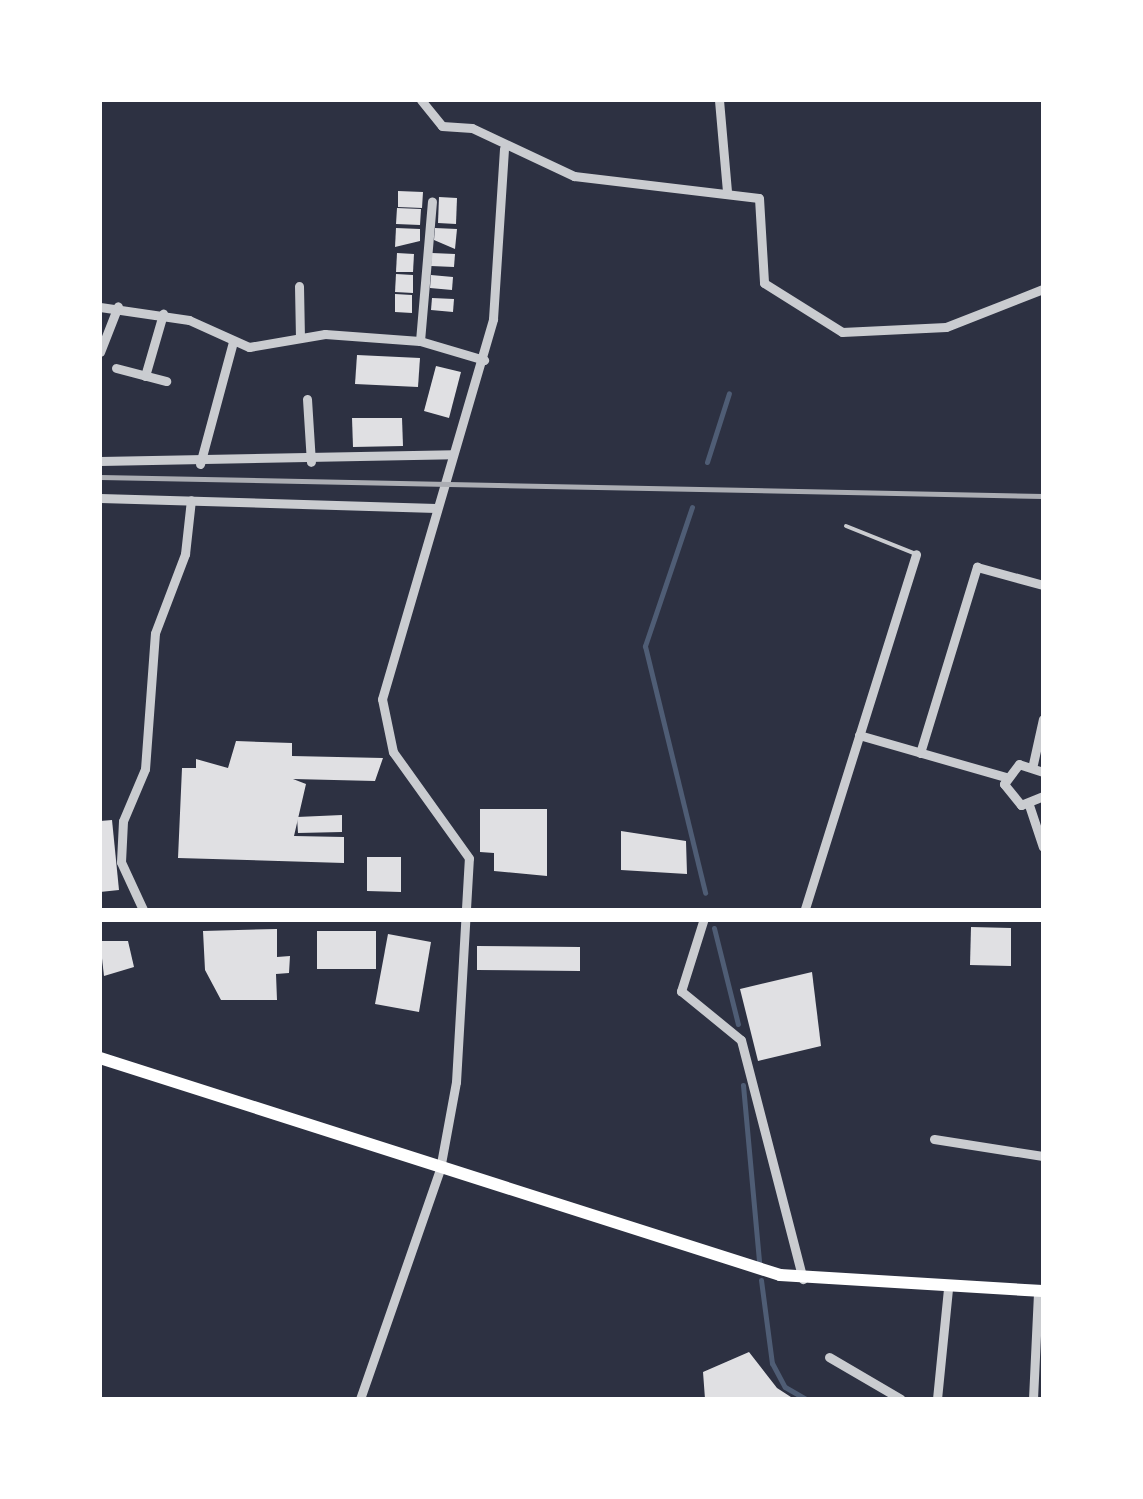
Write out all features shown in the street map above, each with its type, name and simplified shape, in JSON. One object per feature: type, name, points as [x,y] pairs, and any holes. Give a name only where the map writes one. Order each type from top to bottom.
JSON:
[{"type":"main road","points":[[100,915],[468,911],[1043,915]]},
{"type":"main road","points":[[100,1058],[440,1169],[803,1278],[948,1290],[1040,1291]]},
{"type":"street","points":[[421,100],[442,126],[472,128],[504,148],[574,176],[691,196],[727,192],[759,198],[764,283],[842,332],[946,327],[1043,289]]},
{"type":"street","points":[[719,100],[727,192]]},
{"type":"street","points":[[360,1399],[440,1169],[468,911],[468,858],[393,752],[382,699],[436,508],[484,360],[504,148]]},
{"type":"street","points":[[420,341],[432,202]]},
{"type":"street","points":[[299,286],[300,337]]},
{"type":"street","points":[[100,295],[109,306],[163,314],[233,342],[265,349],[300,337],[420,341],[484,360]]},
{"type":"street","points":[[100,352],[109,306]]},
{"type":"street","points":[[145,376],[163,314]]},
{"type":"street","points":[[200,464],[233,342]]},
{"type":"street","points":[[116,368],[166,381]]},
{"type":"street","points":[[307,399],[311,462]]},
{"type":"street","points":[[100,461],[311,462],[454,454]]},
{"type":"street","points":[[100,498],[436,508]]},
{"type":"street","points":[[145,914],[121,862],[122,832],[144,769],[155,633],[185,554],[190,500]]},
{"type":"street","points":[[803,915],[916,554]]},
{"type":"street","points":[[920,752],[977,567],[1043,585]]},
{"type":"street","points":[[1033,764],[1043,719]]},
{"type":"street","points":[[859,735],[1005,777],[1033,764]]},
{"type":"street","points":[[1033,764],[1043,772]]},
{"type":"street","points":[[1005,777],[1009,798],[1028,805]]},
{"type":"street","points":[[1028,805],[1043,796]]},
{"type":"street","points":[[1028,805],[1043,848]]},
{"type":"street","points":[[706,915],[681,990],[741,1040],[803,1278]]},
{"type":"street","points":[[934,1139],[1043,1156]]},
{"type":"street","points":[[938,1399],[948,1290]]},
{"type":"street","points":[[1033,1399],[1040,1291]]},
{"type":"street","points":[[829,1357],[901,1399]]},
{"type":"lane","points":[[846,526],[916,554]]},
{"type":"lane","points":[[855,1388],[863,1376]]},
{"type":"building","points":[[398,191],[423,192],[422,208],[398,207]]},
{"type":"building","points":[[439,197],[457,198],[456,224],[438,223]]},
{"type":"building","points":[[397,208],[421,209],[420,225],[396,224]]},
{"type":"building","points":[[396,228],[420,229],[420,241],[395,247]]},
{"type":"building","points":[[435,228],[457,229],[455,249],[434,240]]},
{"type":"building","points":[[397,253],[414,254],[413,272],[396,272]]},
{"type":"building","points":[[432,253],[455,254],[454,267],[431,266]]},
{"type":"building","points":[[396,274],[413,275],[413,293],[395,292]]},
{"type":"building","points":[[431,275],[453,277],[452,290],[430,288]]},
{"type":"building","points":[[395,294],[412,295],[412,313],[395,312]]},
{"type":"building","points":[[432,298],[454,299],[453,312],[431,310]]},
{"type":"building","points":[[357,355],[420,358],[418,387],[355,384]]},
{"type":"building","points":[[436,366],[461,372],[449,418],[424,411]]},
{"type":"building","points":[[352,418],[402,418],[403,446],[353,447]]},
{"type":"building","points":[[236,741],[292,743],[292,756],[383,758],[375,781],[293,779],[306,784],[294,836],[344,837],[344,863],[178,858],[182,768],[196,768],[196,759],[228,768]]},
{"type":"building","points":[[480,809],[547,809],[547,876],[494,871],[494,853],[480,852]]},
{"type":"building","points":[[342,815],[342,832],[298,833],[297,817]]},
{"type":"building","points":[[112,820],[119,890],[100,892],[100,821]]},
{"type":"building","points":[[621,831],[686,841],[687,874],[621,870]]},
{"type":"building","points":[[367,857],[401,857],[401,892],[367,891]]},
{"type":"building","points":[[971,927],[1011,928],[1011,966],[970,965]]},
{"type":"building","points":[[277,929],[277,957],[290,956],[289,973],[276,974],[277,1000],[221,1000],[205,970],[203,931]]},
{"type":"building","points":[[317,931],[376,931],[376,969],[317,969]]},
{"type":"building","points":[[388,934],[431,942],[419,1012],[375,1004]]},
{"type":"building","points":[[100,941],[128,941],[134,967],[104,976]]},
{"type":"building","points":[[477,946],[580,947],[580,971],[477,970]]},
{"type":"building","points":[[812,972],[821,1046],[758,1061],[740,989]]},
{"type":"building","points":[[749,1352],[777,1388],[794,1399],[705,1399],[703,1372]]},
{"type":"waterway","points":[[707,462],[729,393]]},
{"type":"waterway","points":[[692,507],[645,646],[705,893]]},
{"type":"waterway","points":[[714,928],[738,1024]]},
{"type":"waterway","points":[[743,1085],[759,1261]]},
{"type":"waterway","points":[[761,1280],[772,1363],[785,1387],[806,1399]]},
{"type":"railway","points":[[100,477],[1043,496]]}]
